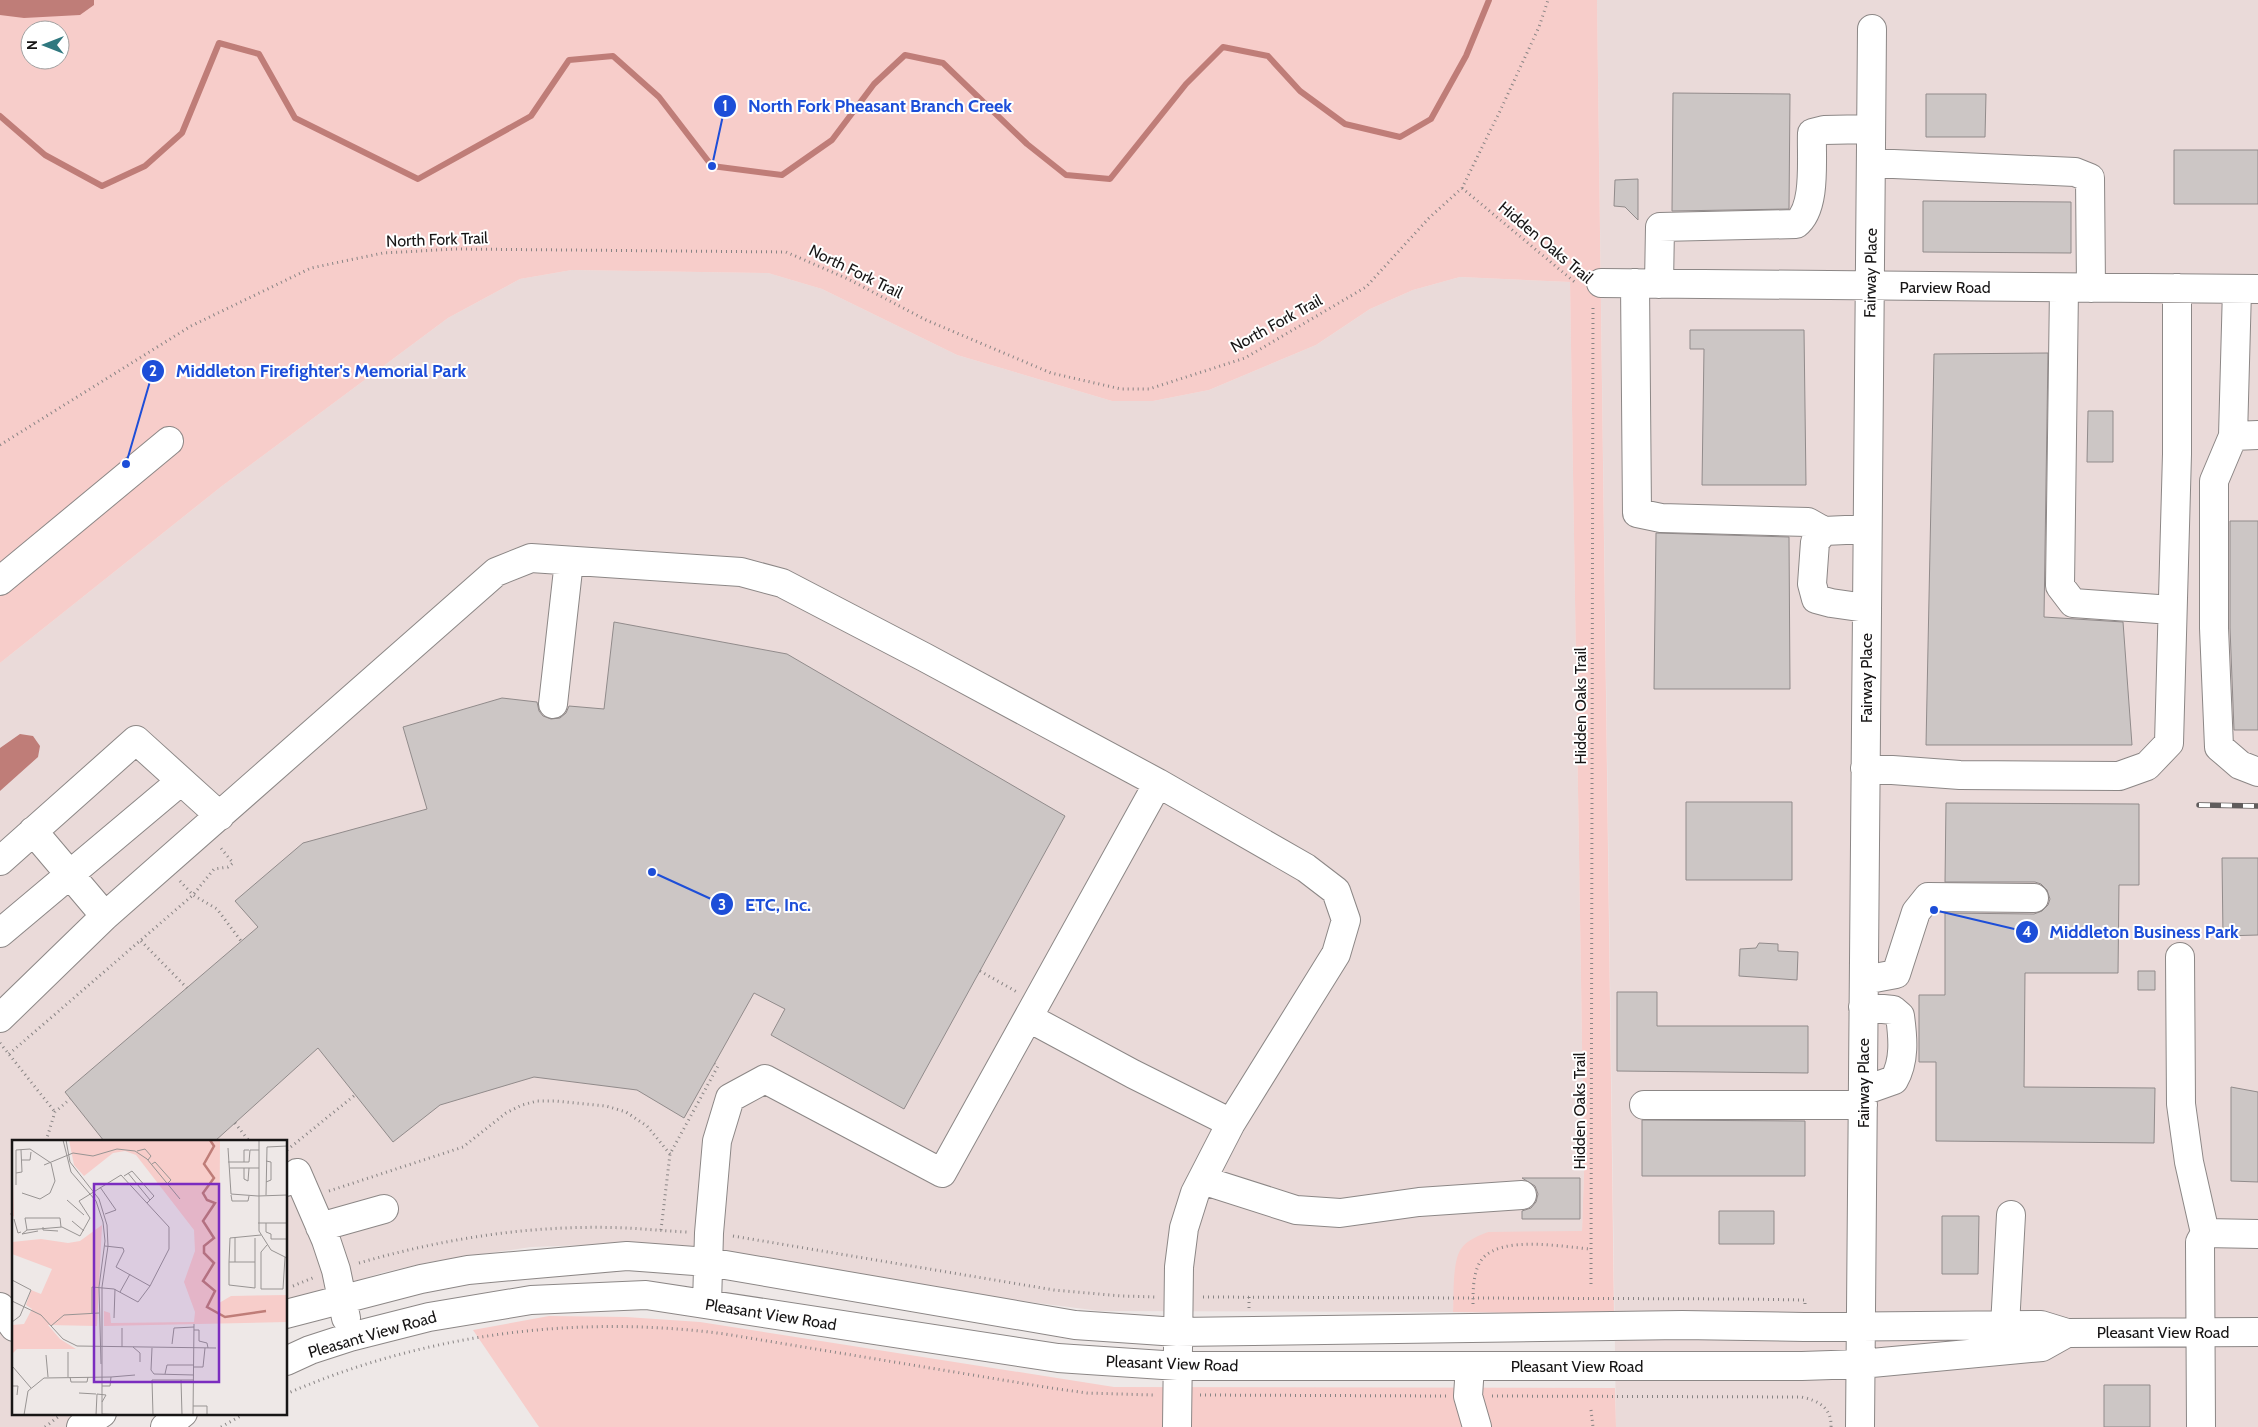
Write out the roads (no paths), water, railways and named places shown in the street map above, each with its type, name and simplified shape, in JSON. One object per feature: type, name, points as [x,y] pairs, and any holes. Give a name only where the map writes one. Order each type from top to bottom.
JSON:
[{"type":"street","name":"Fairway Place","points":[[1860,1427],[1872,29]]},
{"type":"street","points":[[1867,529],[1824,531],[1808,522],[1661,518],[1637,513],[1647,284],[1660,227],[1796,224],[1803,219],[1810,202],[1812,133],[1824,130],[1871,129]]},
{"type":"street","points":[[1871,163],[2075,172],[2090,178],[2077,288],[2060,586],[2073,603],[2172,610]]},
{"type":"street","name":"Parview Road","points":[[1591,289],[1647,284],[2247,289]]},
{"type":"street","points":[[1865,768],[1960,774],[2119,776],[2147,766],[2169,743],[2177,454],[2177,288]]},
{"type":"street","points":[[2247,289],[2246,436],[2214,481],[2214,628],[2219,747],[2240,765],[2258,772]]},
{"type":"street","points":[[0,581],[169,441]]},
{"type":"street","points":[[1824,531],[1815,542],[1812,584],[1816,599],[1866,608]]},
{"type":"street","points":[[0,1018],[105,916],[496,572],[531,558],[741,572],[782,583],[932,661],[1158,783],[1306,868],[1336,891],[1346,920],[1336,954],[1231,1123],[1196,1193],[1184,1228],[1179,1267],[1177,1427]]},
{"type":"street","points":[[553,704],[569,561]]},
{"type":"street","points":[[0,861],[136,740],[181,781],[212,822]]},
{"type":"street","points":[[0,933],[181,781]]},
{"type":"street","points":[[707,1304],[709,1233],[717,1141],[730,1098],[765,1079],[942,1173],[1158,783]]},
{"type":"street","points":[[33,831],[105,916]]},
{"type":"street","points":[[1864,980],[1896,974],[1916,912],[1928,897],[2034,898]]},
{"type":"street","points":[[2180,957],[2181,1104],[2190,1162],[2206,1233],[2200,1242],[2202,1332],[2201,1427]]},
{"type":"street","points":[[1644,1105],[1862,1098],[1894,1080],[1900,1069],[1902,1034],[1900,1016],[1893,1010],[1863,1007]]},
{"type":"street","points":[[1033,1010],[1134,1074],[1231,1123]]},
{"type":"street","points":[[288,1181],[297,1174],[320,1227],[336,1270],[350,1337]]},
{"type":"street","points":[[1202,1180],[1296,1210],[1340,1213],[1428,1202],[1522,1195]]},
{"type":"street","points":[[320,1227],[384,1209]]},
{"type":"street","points":[[2005,1326],[2011,1215]]},
{"type":"street","points":[[2206,1233],[2258,1234]]},
{"type":"street","name":"Pleasant View Road","points":[[288,1313],[422,1279],[468,1270],[626,1256],[708,1262],[1075,1324],[1177,1332],[1682,1325],[1804,1327],[2041,1325],[2067,1333],[2258,1332]]},
{"type":"street","name":"Pleasant View Road","points":[[288,1360],[310,1350],[350,1337],[429,1317],[531,1300],[646,1295],[1058,1358],[1178,1366],[1802,1366],[1861,1364],[2042,1348],[2067,1333]]},
{"type":"street","points":[[0,1307],[12,1324]]},
{"type":"street","points":[[1470,1366],[1468,1396],[1477,1427]]},
{"type":"street","points":[[165,1427],[182,1414]]},
{"type":"waterway","points":[[0,116],[45,155],[102,186],[145,166],[182,133],[219,43],[259,54],[295,118],[418,179],[531,116],[569,60],[613,56],[659,97],[712,166],[782,175],[832,140],[874,84],[905,55],[943,63],[1027,144],[1066,175],[1110,179],[1186,84],[1223,47],[1268,56],[1300,91],[1345,124],[1400,137],[1431,119],[1466,56],[1489,0]]},
{"type":"railway","points":[[2199,805],[2258,806]]},
{"type":"place","name":"North Fork Pheasant Branch Creek","points":[[712,166]]},
{"type":"place","name":"Middleton Firefighter's Memorial Park","points":[[126,464]]},
{"type":"place","name":"ETC, Inc.","points":[[652,872]]},
{"type":"place","name":"Middleton Business Park","points":[[1934,910]]}]
